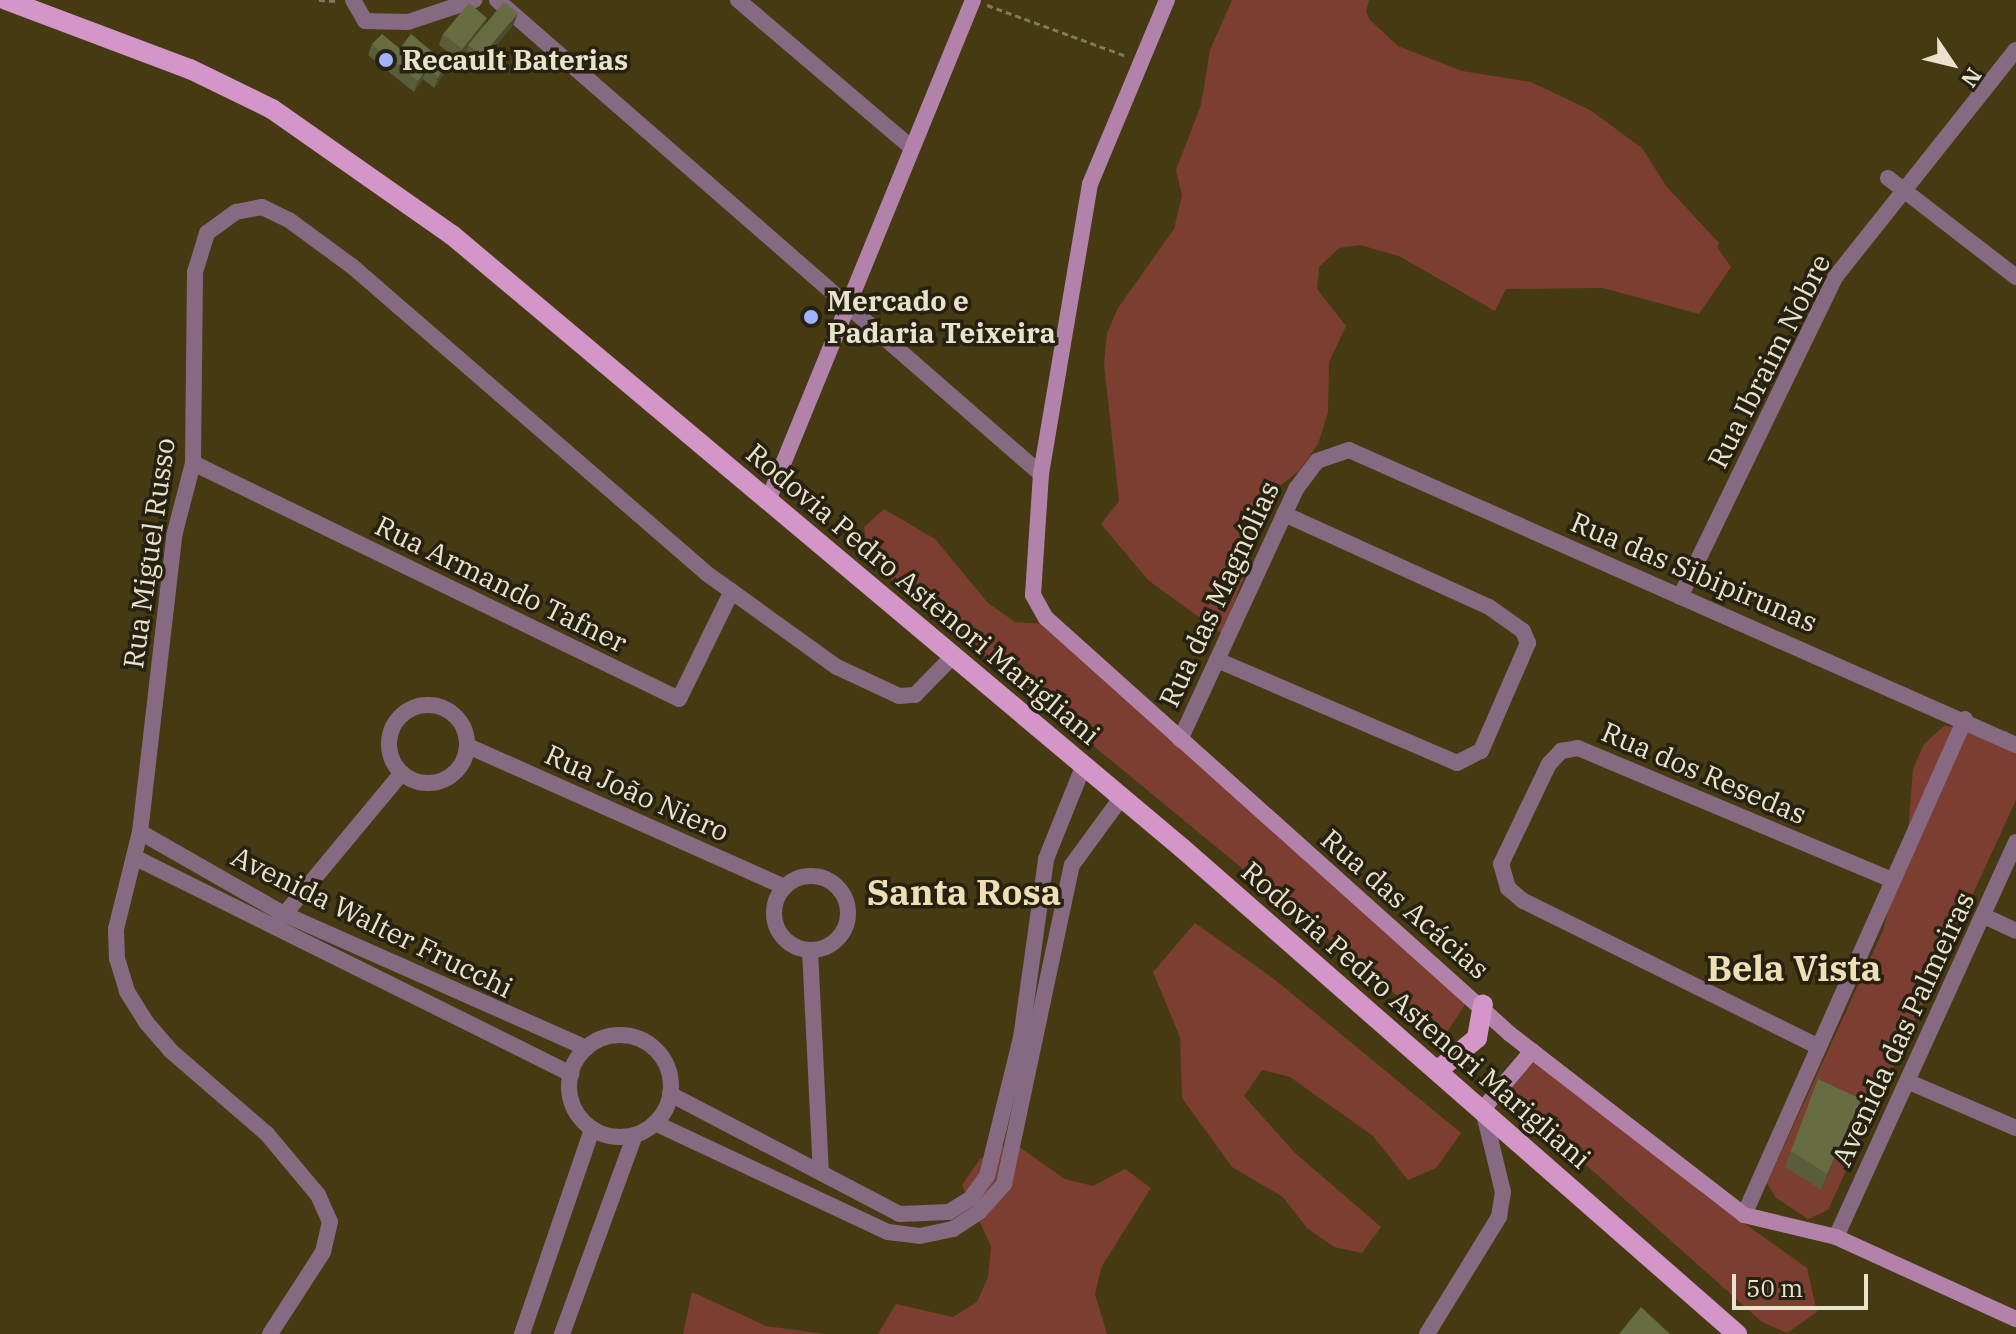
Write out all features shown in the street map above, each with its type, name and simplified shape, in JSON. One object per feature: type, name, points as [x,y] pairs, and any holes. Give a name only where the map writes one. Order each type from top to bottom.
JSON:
[{"type":"main road","name":"Rodovia Pedro Astenori Marigliani","points":[[6,0],[190,69],[272,109],[345,155],[452,235],[579,347],[769,498],[1121,798],[1483,1109],[1732,1332]]},
{"type":"main road","points":[[1437,1071],[1464,1054],[1477,1038],[1483,1005]]},
{"type":"street","points":[[353,1],[365,21],[408,22],[474,0]]},
{"type":"street","points":[[497,0],[852,304],[1041,474]]},
{"type":"street","points":[[738,0],[912,148]]},
{"type":"street","points":[[769,498],[852,304],[973,0]]},
{"type":"street","points":[[1041,474],[1090,184],[1167,0]]},
{"type":"street","name":"Rua Ibraim Nobre","points":[[1680,597],[1836,276],[2013,59]]},
{"type":"street","points":[[1888,178],[2016,277]]},
{"type":"street","name":"Rua Miguel Russo","points":[[270,1334],[323,1252],[330,1222],[318,1195],[267,1134],[171,1051],[127,991],[117,959],[116,929],[140,832],[174,536],[193,463],[195,272],[207,233],[236,212],[262,207],[289,220],[353,267],[732,591],[837,667],[899,696],[915,695],[928,686],[953,656]]},
{"type":"street","name":"Rua das Sibipirunas","points":[[1349,450],[1965,719],[2016,745]]},
{"type":"street","name":"Rua das Magnólias","points":[[1180,740],[1284,514],[1317,461],[1349,450]]},
{"type":"street","name":"Rua Armando Tafner","points":[[193,463],[679,699],[732,591]]},
{"type":"street","name":"Rua das Acácias","points":[[1041,474],[1033,595],[1046,618],[1532,1051],[1744,1215]]},
{"type":"street","points":[[1217,660],[1457,763],[1481,751],[1528,643],[1523,631],[1489,607],[1284,514]]},
{"type":"street","points":[[429,704],[454,714],[468,746],[461,766],[448,778],[424,784],[401,774],[389,750],[389,737],[403,713],[429,704]]},
{"type":"street","points":[[1965,719],[1744,1215],[1836,1237],[2016,1319]]},
{"type":"street","name":"Rua João Niero","points":[[468,746],[784,887]]},
{"type":"street","name":"Rua dos Resedas","points":[[1819,1047],[1523,901],[1508,888],[1501,864],[1549,764],[1561,751],[1578,748],[1892,880]]},
{"type":"street","points":[[670,1094],[900,1214],[949,1212],[971,1198],[987,1176],[1021,1038],[1046,859],[1083,767]]},
{"type":"street","points":[[279,920],[401,774]]},
{"type":"street","points":[[655,1123],[888,1232],[920,1236],[966,1221],[1004,1184],[1072,865],[1121,798]]},
{"type":"street","name":"Avenida Walter Frucchi","points":[[140,832],[279,920],[571,1074]]},
{"type":"street","name":"Avenida das Palmeiras","points":[[1836,1237],[2016,842]]},
{"type":"street","name":"Avenida Walter Frucchi","points":[[136,858],[587,1048]]},
{"type":"street","points":[[1046,859],[1072,865]]},
{"type":"street","points":[[818,876],[839,888],[846,898],[847,923],[833,943],[810,950],[792,945],[778,929],[777,897],[784,887],[818,876]]},
{"type":"street","points":[[1984,916],[2016,931]]},
{"type":"street","points":[[810,950],[821,1172]]},
{"type":"street","points":[[612,1036],[650,1045],[666,1063],[670,1094],[655,1123],[635,1135],[606,1136],[592,1129],[573,1105],[571,1074],[587,1048],[612,1036]]},
{"type":"street","points":[[1427,1334],[1499,1217],[1503,1192],[1483,1109],[1532,1051]]},
{"type":"street","points":[[1909,1082],[2016,1128]]},
{"type":"street","points":[[522,1334],[592,1129]]},
{"type":"street","points":[[562,1334],[635,1135]]},
{"type":"path","points":[[973,0],[1141,61]]},
{"type":"shaded area","points":[[1232,0],[1369,0],[1366,12],[1370,20],[1398,46],[1462,71],[1531,82],[1590,110],[1642,148],[1667,187],[1719,243],[1717,247],[1731,267],[1699,314],[1603,288],[1506,289],[1495,311],[1399,256],[1360,245],[1339,248],[1319,267],[1317,289],[1346,326],[1329,362],[1328,412],[1318,444],[1299,471],[1255,505],[1246,572],[1222,634],[1148,580],[1101,524],[1119,501],[1104,364],[1107,333],[1118,308],[1174,229],[1182,195],[1176,170],[1201,105],[1210,50]]},
{"type":"shaded area","points":[[884,509],[935,539],[988,603],[1015,622],[1046,624],[1467,1002],[1445,1035],[888,577],[869,557],[864,527]]},
{"type":"shaded area","points":[[1944,726],[2007,731],[2016,740],[2016,800],[1828,1210],[1808,1219],[1776,1198],[1767,1183],[1883,931],[1908,832],[1913,769],[1924,744]]},
{"type":"shaded area","points":[[1195,923],[1274,979],[1461,1133],[1436,1168],[1408,1180],[1373,1136],[1290,1077],[1262,1070],[1244,1096],[1295,1153],[1381,1227],[1362,1253],[1334,1247],[1307,1228],[1283,1197],[1232,1167],[1182,1098],[1180,1037],[1153,972]]},
{"type":"shaded area","points":[[1522,1057],[1550,1064],[1697,1182],[1702,1193],[1807,1268],[1817,1312],[1787,1333],[1762,1322],[1500,1088]]},
{"type":"shaded area","points":[[1012,1142],[1065,1179],[1093,1186],[1125,1169],[1151,1188],[1102,1266],[1095,1294],[1107,1334],[878,1334],[896,1304],[953,1317],[977,1302],[988,1277],[991,1246],[962,1185],[980,1159]]},
{"type":"shaded area","points":[[692,1292],[766,1326],[825,1334],[683,1334]]},
{"type":"building","points":[[504,2],[518,13],[482,56],[468,45]]},
{"type":"building","points":[[469,3],[487,18],[462,49],[443,34]]},
{"type":"building","points":[[382,34],[426,70],[418,81],[372,44]]},
{"type":"building","points":[[411,34],[447,64],[438,77],[401,47]]},
{"type":"building","points":[[1818,1079],[1861,1099],[1827,1174],[1791,1151]]},
{"type":"building","points":[[1641,1307],[1670,1334],[1619,1334]]},
{"type":"place","name":"Recault Baterias","points":[[386,60]]},
{"type":"place","name":"Mercado e Padaria Teixeira","points":[[811,317]]},
{"type":"district","name":"Santa Rosa","points":[[964,892]]},
{"type":"district","name":"Bela Vista","points":[[1794,968]]}]
